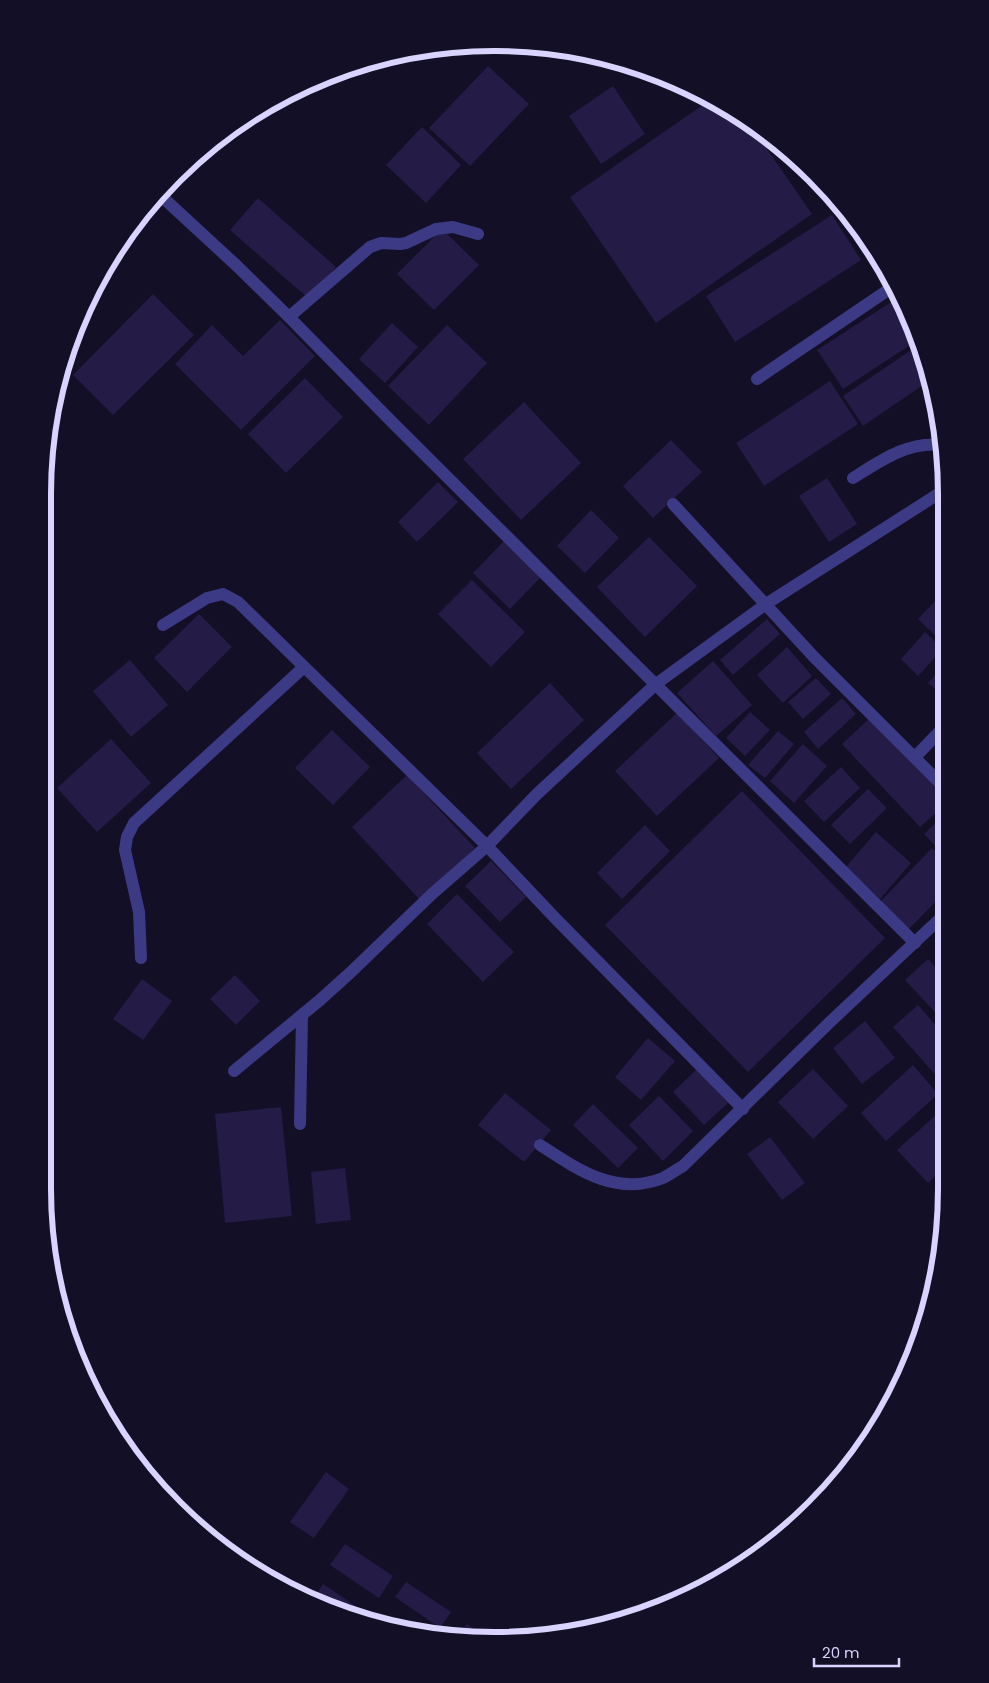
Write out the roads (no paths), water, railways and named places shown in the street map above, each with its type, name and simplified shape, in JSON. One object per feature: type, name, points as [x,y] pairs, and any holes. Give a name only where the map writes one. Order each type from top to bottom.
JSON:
[{"type":"street","points":[[164,199],[290,317],[371,401],[915,943]]},
{"type":"street","points":[[290,317],[370,247],[381,242],[406,243],[436,229],[453,227],[478,234]]},
{"type":"street","points":[[757,379],[888,290]]},
{"type":"street","points":[[853,478],[894,453],[917,447],[935,446]]},
{"type":"street","points":[[234,1071],[351,972],[432,894],[488,846],[537,794],[656,684],[766,604],[938,494]]},
{"type":"street","points":[[673,504],[814,657],[938,781]]},
{"type":"street","points":[[163,625],[207,598],[223,594],[238,602],[488,846],[742,1109]]},
{"type":"street","points":[[141,958],[139,912],[126,850],[127,837],[134,823],[304,667]]},
{"type":"street","points":[[915,758],[938,734]]},
{"type":"street","points":[[540,1144],[569,1164],[595,1178],[618,1183],[645,1183],[663,1178],[683,1166],[824,1028],[938,921]]},
{"type":"street","points":[[300,1124],[302,1015]]}]
